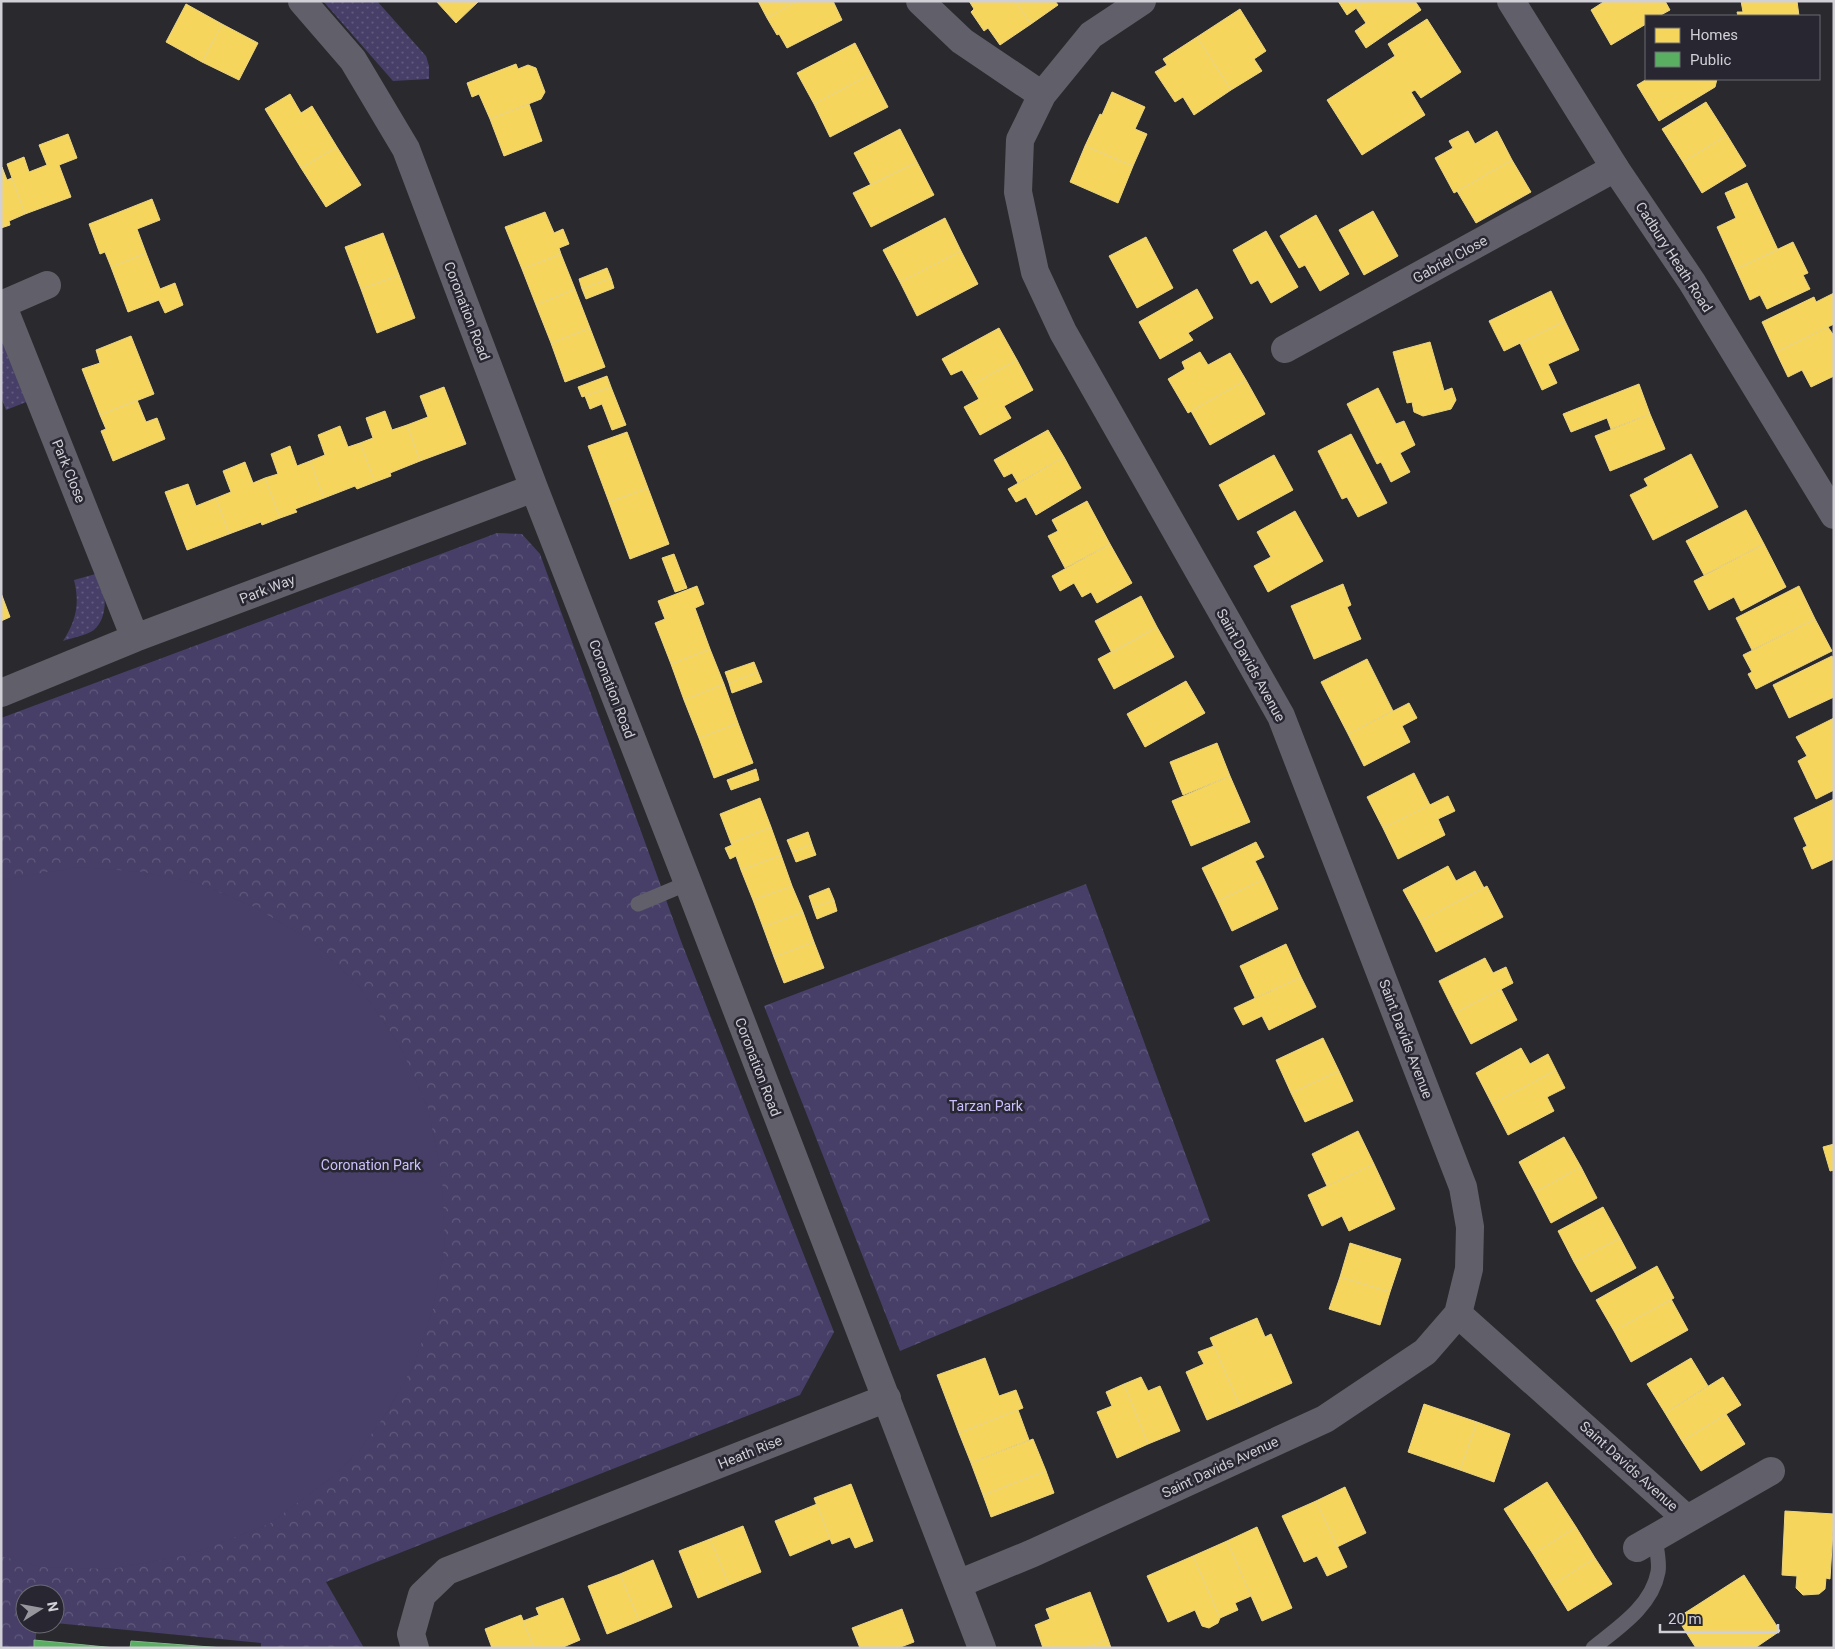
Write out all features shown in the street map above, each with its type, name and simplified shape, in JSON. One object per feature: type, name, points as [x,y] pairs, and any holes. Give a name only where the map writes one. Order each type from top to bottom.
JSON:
[{"type":"street","name":"Coronation Road","points":[[302,1],[353,60],[406,149],[534,488],[886,1398]]},
{"type":"street","points":[[920,1],[962,41],[1042,95]]},
{"type":"street","name":"Saint Davids Avenue","points":[[958,1584],[1033,1553],[1325,1419],[1425,1352],[1458,1314],[1469,1269],[1470,1227],[1463,1187],[1281,716],[1063,332],[1035,272],[1018,192],[1020,140],[1042,95],[1091,35],[1142,1]]},
{"type":"street","name":"Cadbury Heath Road","points":[[1510,1],[1615,168],[1692,282],[1834,515]]},
{"type":"street","name":"Gabriel Close","points":[[1285,349],[1615,168]]},
{"type":"street","name":"Park Close","points":[[47,285],[2,304],[135,638]]},
{"type":"street","name":"Park Way","points":[[1,694],[135,638],[534,488]]},
{"type":"street","name":"Saint Davids Avenue","points":[[1458,1314],[1688,1519]]},
{"type":"street","points":[[886,1398],[982,1648]]},
{"type":"street","name":"Heath Rise","points":[[415,1648],[411,1634],[422,1595],[447,1571],[886,1398]]},
{"type":"street","name":"Saint Davids Avenue","points":[[1646,1542],[1771,1471]]},
{"type":"lane","points":[[638,904],[688,883]]},
{"type":"lane","points":[[1593,1648],[1632,1616],[1652,1591],[1658,1571],[1646,1542]]},
{"type":"green space","points":[[323,1],[377,1],[426,56],[429,66],[429,79],[393,81]]},
{"type":"green space","points":[[1,338],[29,401],[6,410],[1,397]]},
{"type":"green space","name":"Coronation Park","points":[[497,533],[522,534],[540,554],[681,941],[834,1332],[800,1395],[326,1582],[364,1648],[261,1648],[261,1643],[65,1624],[65,1584],[15,1584],[15,1634],[36,1634],[35,1648],[1,1648],[1,718]]},
{"type":"green space","points":[[99,573],[105,602],[99,624],[91,632],[63,641],[76,612],[77,597],[74,580]]},
{"type":"green space","points":[[78,867],[143,872],[198,883],[252,906],[311,940],[358,985],[399,1044],[428,1108],[442,1177],[445,1244],[433,1309],[414,1364],[388,1411],[362,1447],[335,1475],[269,1524],[192,1554],[112,1569],[40,1567],[1,1556],[1,880]]},
{"type":"green space","name":"Tarzan Park","points":[[1086,884],[1210,1221],[900,1351],[764,1006]]},
{"type":"building: Homes","points":[[436,1],[479,1],[456,23]]},
{"type":"building: Homes","points":[[758,1],[797,1],[767,18]]},
{"type":"building: Homes","points":[[797,1],[833,1],[842,20],[787,48],[767,18]]},
{"type":"building: Homes","points":[[969,1],[1015,1],[1031,24],[1000,45],[988,28],[984,31],[971,12],[974,9]]},
{"type":"building: Homes","points":[[1015,1],[1055,1],[1058,5],[1031,24]]},
{"type":"building: Homes","points":[[1338,1],[1366,1],[1347,15]]},
{"type":"building: Homes","points":[[1366,1],[1415,1],[1421,10],[1366,48],[1355,31],[1366,23],[1356,8]]},
{"type":"building: Homes","points":[[1605,1],[1665,1],[1670,10],[1661,15],[1645,15],[1645,25],[1611,45],[1591,10]]},
{"type":"building: Homes","points":[[1741,1],[1797,1],[1799,15],[1738,15],[1737,12],[1743,12]]},
{"type":"building: Homes","points":[[186,4],[222,24],[202,62],[166,42]]},
{"type":"building: Homes","points":[[1240,9],[1266,51],[1254,59],[1262,71],[1231,90],[1197,37]]},
{"type":"building: Homes","points":[[1427,19],[1461,72],[1421,98],[1415,90],[1411,92],[1425,115],[1362,155],[1327,100],[1395,56],[1388,44]]},
{"type":"building: Homes","points":[[222,24],[258,43],[239,80],[202,62]]},
{"type":"building: Homes","points":[[1197,37],[1231,90],[1194,115],[1183,97],[1175,102],[1155,72],[1167,65],[1163,59]]},
{"type":"building: Homes","points":[[855,43],[871,74],[814,104],[797,73]]},
{"type":"building: Homes","points":[[516,64],[518,69],[528,65],[536,68],[545,92],[541,99],[490,119],[479,94],[472,97],[467,83]]},
{"type":"building: Homes","points":[[871,74],[888,107],[830,137],[814,104]]},
{"type":"building: Homes","points":[[1645,80],[1717,80],[1715,87],[1659,121],[1637,85]]},
{"type":"building: Homes","points":[[1112,92],[1145,107],[1135,129],[1147,134],[1133,166],[1085,146]]},
{"type":"building: Homes","points":[[290,94],[301,113],[312,106],[337,147],[301,168],[265,109]]},
{"type":"building: Homes","points":[[1706,102],[1727,135],[1683,162],[1662,129]]},
{"type":"building: Homes","points":[[529,104],[542,141],[504,156],[490,119]]},
{"type":"building: Homes","points":[[900,129],[917,162],[871,185],[854,153]]},
{"type":"building: Homes","points":[[1468,131],[1475,144],[1497,131],[1512,160],[1454,193],[1435,158],[1453,148],[1449,141]]},
{"type":"building: Homes","points":[[68,134],[77,158],[59,165],[71,197],[25,214],[7,164],[24,157],[29,172],[47,165],[39,145]]},
{"type":"building: Homes","points":[[1727,135],[1746,166],[1702,193],[1683,162]]},
{"type":"building: Homes","points":[[1085,146],[1133,166],[1118,203],[1070,182]]},
{"type":"building: Homes","points":[[337,147],[361,185],[326,207],[301,168]]},
{"type":"building: Homes","points":[[1512,160],[1531,192],[1476,223],[1457,191]]},
{"type":"building: Homes","points":[[917,162],[934,195],[871,227],[853,193]]},
{"type":"building: Homes","points":[[2,167],[7,180],[12,178],[25,214],[9,221],[10,225],[1,228]]},
{"type":"building: Homes","points":[[1747,183],[1778,250],[1736,269],[1717,227],[1736,218],[1725,193]]},
{"type":"building: Homes","points":[[152,199],[160,220],[137,229],[146,253],[111,267],[105,252],[100,254],[89,224]]},
{"type":"building: Homes","points":[[1373,211],[1398,256],[1364,275],[1339,230]]},
{"type":"building: Homes","points":[[545,212],[554,233],[563,229],[569,244],[559,248],[561,254],[522,269],[505,227]]},
{"type":"building: Homes","points":[[1316,215],[1349,274],[1320,291],[1305,265],[1299,268],[1280,236]]},
{"type":"building: Homes","points":[[945,218],[961,251],[900,282],[883,250]]},
{"type":"building: Homes","points":[[1266,231],[1298,287],[1271,303],[1258,280],[1251,284],[1233,250]]},
{"type":"building: Homes","points":[[383,233],[399,275],[361,289],[345,247]]},
{"type":"building: Homes","points":[[1146,237],[1173,288],[1137,308],[1109,256]]},
{"type":"building: Homes","points":[[1793,242],[1808,273],[1803,275],[1810,289],[1767,309],[1760,295],[1750,300],[1736,269]]},
{"type":"building: Homes","points":[[961,251],[978,284],[917,316],[900,282]]},
{"type":"building: Homes","points":[[146,253],[160,289],[175,283],[183,305],[165,313],[159,300],[128,312],[111,267]]},
{"type":"building: Homes","points":[[561,254],[575,289],[536,305],[522,269]]},
{"type":"building: Homes","points":[[607,268],[611,278],[582,289],[579,279]]},
{"type":"building: Homes","points":[[399,275],[415,318],[377,333],[361,289]]},
{"type":"building: Homes","points":[[611,278],[614,288],[586,299],[582,289]]},
{"type":"building: Homes","points":[[575,289],[590,328],[551,343],[536,305]]},
{"type":"building: Homes","points":[[1197,289],[1213,318],[1188,333],[1193,340],[1160,359],[1139,322]]},
{"type":"building: Homes","points":[[1551,291],[1565,321],[1504,351],[1489,321]]},
{"type":"building: Homes","points":[[1834,293],[1834,324],[1776,352],[1762,322],[1814,297],[1816,302]]},
{"type":"building: Homes","points":[[1565,321],[1579,350],[1548,364],[1557,383],[1542,390],[1520,343]]},
{"type":"building: Homes","points":[[1828,327],[1834,336],[1834,376],[1811,387],[1802,370],[1788,377],[1776,352]]},
{"type":"building: Homes","points":[[590,328],[605,367],[565,382],[551,343]]},
{"type":"building: Homes","points":[[999,328],[1017,360],[971,385],[962,370],[951,375],[942,359]]},
{"type":"building: Homes","points":[[131,336],[154,394],[100,415],[82,369],[100,363],[96,350]]},
{"type":"building: Homes","points":[[1430,342],[1444,391],[1452,388],[1456,400],[1451,409],[1423,416],[1414,412],[1412,402],[1407,403],[1393,352]]},
{"type":"building: Homes","points":[[1200,352],[1208,365],[1230,353],[1246,380],[1188,413],[1168,379],[1185,369],[1182,362]]},
{"type":"building: Homes","points":[[1017,360],[1033,390],[1004,406],[1011,418],[980,435],[964,407],[979,399],[971,385]]},
{"type":"building: Homes","points":[[607,376],[611,387],[582,397],[578,387]]},
{"type":"building: Homes","points":[[1246,380],[1265,414],[1210,445],[1191,411]]},
{"type":"building: Homes","points":[[1639,384],[1650,414],[1611,429],[1607,418],[1571,432],[1563,414]]},
{"type":"building: Homes","points":[[444,387],[466,444],[420,461],[407,425],[428,417],[420,396]]},
{"type":"building: Homes","points":[[611,387],[626,425],[612,430],[602,404],[590,409],[585,396]]},
{"type":"building: Homes","points":[[1378,388],[1396,424],[1404,421],[1415,445],[1400,453],[1410,472],[1391,482],[1381,462],[1377,464],[1347,404]]},
{"type":"building: Homes","points":[[137,400],[146,422],[157,418],[165,439],[113,461],[101,431],[106,429],[100,415]]},
{"type":"building: Homes","points":[[385,411],[392,430],[407,425],[420,461],[390,473],[391,476],[375,482],[360,443],[373,438],[366,418]]},
{"type":"building: Homes","points":[[1650,414],[1665,449],[1610,471],[1595,436]]},
{"type":"building: Homes","points":[[340,426],[348,447],[360,443],[375,482],[357,489],[355,486],[324,498],[310,461],[325,455],[318,435]]},
{"type":"building: Homes","points":[[1048,430],[1064,457],[1018,483],[1012,473],[1004,477],[994,460]]},
{"type":"building: Homes","points":[[627,432],[648,488],[609,502],[588,446]]},
{"type":"building: Homes","points":[[1351,434],[1387,503],[1358,517],[1347,497],[1342,499],[1318,451]]},
{"type":"building: Homes","points":[[290,446],[297,466],[310,461],[324,498],[295,509],[297,512],[280,518],[265,478],[278,474],[271,454]]},
{"type":"building: Homes","points":[[1691,454],[1718,507],[1653,540],[1630,495],[1648,486],[1644,479]]},
{"type":"building: Homes","points":[[1274,455],[1293,490],[1238,520],[1219,485]]},
{"type":"building: Homes","points":[[1064,457],[1081,488],[1036,515],[1026,497],[1016,502],[1008,489]]},
{"type":"building: Homes","points":[[245,462],[253,483],[265,478],[280,518],[262,525],[261,522],[229,534],[216,498],[231,492],[223,471]]},
{"type":"building: Homes","points":[[188,484],[196,506],[216,498],[229,534],[187,550],[165,492]]},
{"type":"building: Homes","points":[[648,488],[669,544],[630,559],[609,502]]},
{"type":"building: Homes","points":[[1087,501],[1110,544],[1065,568],[1048,536],[1058,531],[1052,520]]},
{"type":"building: Homes","points":[[1746,510],[1764,544],[1704,575],[1686,541]]},
{"type":"building: Homes","points":[[1295,511],[1323,561],[1268,592],[1254,566],[1271,557],[1257,532]]},
{"type":"building: Homes","points":[[1110,544],[1132,583],[1097,603],[1091,592],[1082,597],[1074,583],[1060,591],[1052,576]]},
{"type":"building: Homes","points":[[1764,544],[1786,587],[1741,611],[1734,597],[1709,610],[1694,581]]},
{"type":"building: Homes","points":[[674,554],[687,588],[675,592],[662,558]]},
{"type":"building: Homes","points":[[1343,584],[1351,605],[1347,607],[1361,639],[1314,659],[1291,606]]},
{"type":"building: Homes","points":[[697,586],[704,604],[695,608],[710,649],[671,664],[655,623],[665,619],[658,601]]},
{"type":"building: Homes","points":[[1799,586],[1815,619],[1752,650],[1736,618]]},
{"type":"building: Homes","points":[[1,593],[10,617],[1,621]]},
{"type":"building: Homes","points":[[1141,596],[1157,627],[1112,653],[1095,621]]},
{"type":"building: Homes","points":[[1815,619],[1832,651],[1756,689],[1748,674],[1752,672],[1743,655]]},
{"type":"building: Homes","points":[[1157,627],[1174,657],[1114,689],[1098,659]]},
{"type":"building: Homes","points":[[710,649],[724,684],[684,700],[671,664]]},
{"type":"building: Homes","points":[[1832,656],[1834,660],[1834,697],[1789,718],[1773,685]]},
{"type":"building: Homes","points":[[1367,659],[1393,711],[1348,734],[1321,682]]},
{"type":"building: Homes","points":[[754,662],[758,672],[729,683],[725,672]]},
{"type":"building: Homes","points":[[758,672],[762,682],[732,693],[729,683]]},
{"type":"building: Homes","points":[[1186,681],[1205,713],[1145,747],[1127,714]]},
{"type":"building: Homes","points":[[724,684],[738,723],[699,738],[684,700]]},
{"type":"building: Homes","points":[[1409,703],[1417,718],[1402,726],[1410,742],[1364,766],[1348,734]]},
{"type":"building: Homes","points":[[1834,718],[1834,790],[1816,799],[1798,761],[1807,756],[1796,737]]},
{"type":"building: Homes","points":[[738,723],[753,763],[714,778],[699,738]]},
{"type":"building: Homes","points":[[1217,743],[1230,776],[1183,795],[1170,762]]},
{"type":"building: Homes","points":[[756,769],[759,780],[731,790],[727,780]]},
{"type":"building: Homes","points":[[1414,773],[1430,805],[1383,828],[1367,797]]},
{"type":"building: Homes","points":[[1230,776],[1250,822],[1191,846],[1172,801]]},
{"type":"building: Homes","points":[[1448,796],[1455,811],[1438,819],[1445,835],[1398,859],[1383,828]]},
{"type":"building: Homes","points":[[760,798],[771,827],[731,843],[720,814]]},
{"type":"building: Homes","points":[[1834,799],[1834,859],[1812,869],[1803,848],[1807,846],[1794,818]]},
{"type":"building: Homes","points":[[771,827],[781,855],[741,870],[736,856],[730,859],[725,848],[732,845],[731,843]]},
{"type":"building: Homes","points":[[808,832],[812,844],[792,852],[787,840]]},
{"type":"building: Homes","points":[[1256,842],[1264,857],[1255,861],[1264,879],[1218,901],[1202,868]]},
{"type":"building: Homes","points":[[812,844],[816,855],[796,862],[792,852]]},
{"type":"building: Homes","points":[[781,855],[792,886],[753,900],[741,870]]},
{"type":"building: Homes","points":[[1448,866],[1456,881],[1475,871],[1484,888],[1420,921],[1403,890]]},
{"type":"building: Homes","points":[[1264,879],[1278,909],[1232,931],[1218,901]]},
{"type":"building: Homes","points":[[792,886],[803,912],[763,927],[753,900]]},
{"type":"building: Homes","points":[[1487,886],[1503,917],[1436,952],[1420,921]]},
{"type":"building: Homes","points":[[829,888],[834,900],[813,908],[809,896]]},
{"type":"building: Homes","points":[[834,900],[837,911],[817,919],[813,908]]},
{"type":"building: Homes","points":[[803,912],[814,942],[774,957],[763,927]]},
{"type":"building: Homes","points":[[814,942],[824,968],[784,983],[774,957]]},
{"type":"building: Homes","points":[[1286,944],[1301,977],[1255,998],[1240,966]]},
{"type":"building: Homes","points":[[1485,958],[1493,973],[1506,967],[1513,983],[1455,1013],[1439,981]]},
{"type":"building: Homes","points":[[1301,977],[1316,1007],[1269,1030],[1262,1016],[1243,1025],[1234,1008]]},
{"type":"building: Homes","points":[[1501,989],[1517,1020],[1471,1044],[1455,1013]]},
{"type":"building: Homes","points":[[1323,1038],[1339,1071],[1291,1093],[1276,1060]]},
{"type":"building: Homes","points":[[1521,1048],[1530,1064],[1548,1054],[1556,1070],[1492,1104],[1476,1073]]},
{"type":"building: Homes","points":[[1556,1070],[1565,1088],[1547,1097],[1554,1111],[1508,1135],[1492,1104]]},
{"type":"building: Homes","points":[[1339,1071],[1353,1101],[1305,1122],[1291,1093]]},
{"type":"building: Homes","points":[[1358,1131],[1374,1164],[1327,1186],[1312,1154]]},
{"type":"building: Homes","points":[[1564,1137],[1581,1167],[1535,1192],[1519,1162]]},
{"type":"building: Homes","points":[[1834,1144],[1834,1170],[1830,1171],[1823,1147]]},
{"type":"building: Homes","points":[[1374,1164],[1395,1209],[1349,1231],[1342,1216],[1322,1226],[1308,1195]]},
{"type":"building: Homes","points":[[1581,1167],[1597,1198],[1551,1223],[1535,1192]]},
{"type":"building: Homes","points":[[1603,1207],[1620,1238],[1574,1262],[1558,1231]]},
{"type":"building: Homes","points":[[1620,1238],[1636,1268],[1591,1292],[1574,1262]]},
{"type":"building: Homes","points":[[1350,1243],[1401,1259],[1390,1292],[1340,1277]]},
{"type":"building: Homes","points":[[1657,1266],[1674,1298],[1614,1331],[1596,1300]]},
{"type":"building: Homes","points":[[1340,1277],[1390,1292],[1380,1325],[1329,1309]]},
{"type":"building: Homes","points":[[1671,1299],[1688,1330],[1631,1362],[1614,1331]]},
{"type":"building: Homes","points":[[1257,1318],[1265,1337],[1271,1334],[1292,1383],[1240,1406],[1210,1338]]},
{"type":"building: Homes","points":[[1214,1346],[1240,1406],[1207,1420],[1186,1372],[1204,1364],[1198,1352]]},
{"type":"building: Homes","points":[[985,1358],[999,1396],[1016,1390],[1023,1408],[959,1433],[937,1375]]},
{"type":"building: Homes","points":[[1691,1358],[1708,1386],[1665,1413],[1647,1384]]},
{"type":"building: Homes","points":[[1141,1377],[1148,1391],[1160,1386],[1180,1431],[1148,1444],[1124,1384]]},
{"type":"building: Homes","points":[[1723,1377],[1741,1405],[1682,1441],[1665,1413]]},
{"type":"building: Homes","points":[[1124,1384],[1148,1444],[1117,1458],[1097,1412],[1112,1406],[1106,1392]]},
{"type":"building: Homes","points":[[1424,1404],[1477,1422],[1460,1470],[1408,1452]]},
{"type":"building: Homes","points":[[1018,1410],[1029,1440],[971,1463],[959,1433]]},
{"type":"building: Homes","points":[[1726,1414],[1745,1444],[1701,1471],[1682,1441]]},
{"type":"building: Homes","points":[[1477,1422],[1510,1434],[1494,1482],[1460,1470]]},
{"type":"building: Homes","points":[[1033,1439],[1046,1471],[983,1495],[971,1463]]},
{"type":"building: Homes","points":[[1046,1471],[1054,1493],[991,1517],[983,1495]]},
{"type":"building: Homes","points":[[1547,1482],[1576,1527],[1533,1554],[1504,1509]]},
{"type":"building: Homes","points":[[851,1484],[873,1541],[855,1548],[850,1537],[832,1544],[814,1498]]},
{"type":"building: Homes","points":[[1345,1487],[1366,1533],[1337,1547],[1316,1501]]},
{"type":"building: Homes","points":[[1316,1501],[1347,1567],[1327,1576],[1317,1556],[1304,1562],[1282,1516]]},
{"type":"building: Homes","points":[[817,1504],[830,1539],[790,1556],[775,1521]]},
{"type":"building: Homes","points":[[1785,1511],[1834,1514],[1830,1579],[1826,1578],[1825,1589],[1819,1594],[1803,1595],[1796,1588],[1797,1576],[1782,1575]]},
{"type":"building: Homes","points":[[743,1526],[761,1572],[729,1585],[710,1539]]},
{"type":"building: Homes","points":[[1257,1527],[1292,1608],[1262,1621],[1227,1541]]},
{"type":"building: Homes","points":[[1576,1527],[1595,1558],[1552,1585],[1533,1554]]},
{"type":"building: Homes","points":[[710,1539],[729,1585],[698,1598],[679,1551]]},
{"type":"building: Homes","points":[[1227,1541],[1251,1596],[1235,1603],[1238,1610],[1220,1618],[1193,1556]]},
{"type":"building: Homes","points":[[1193,1556],[1220,1618],[1218,1623],[1209,1628],[1202,1626],[1195,1610],[1168,1622],[1147,1576]]},
{"type":"building: Homes","points":[[1595,1558],[1612,1584],[1568,1611],[1552,1585]]},
{"type":"building: Homes","points":[[653,1560],[672,1607],[639,1621],[620,1574]]},
{"type":"building: Homes","points":[[620,1574],[639,1621],[607,1634],[588,1586]]},
{"type":"building: Homes","points":[[1744,1575],[1780,1631],[1755,1648],[1696,1648],[1677,1618]]},
{"type":"building: Homes","points":[[1090,1592],[1108,1639],[1085,1648],[1043,1648],[1035,1625],[1050,1619],[1046,1609]]},
{"type":"building: Homes","points":[[563,1598],[580,1640],[561,1648],[534,1648],[523,1621],[539,1615],[536,1608]]},
{"type":"building: Homes","points":[[902,1609],[914,1642],[898,1648],[860,1648],[852,1628]]},
{"type":"building: Homes","points":[[521,1615],[534,1648],[492,1648],[485,1629]]},
{"type":"building: Homes","points":[[1108,1639],[1111,1648],[1085,1648]]},
{"type":"building: Public","points":[[34,1640],[116,1648],[34,1648]]},
{"type":"building: Public","points":[[131,1641],[224,1648],[130,1648]]}]
